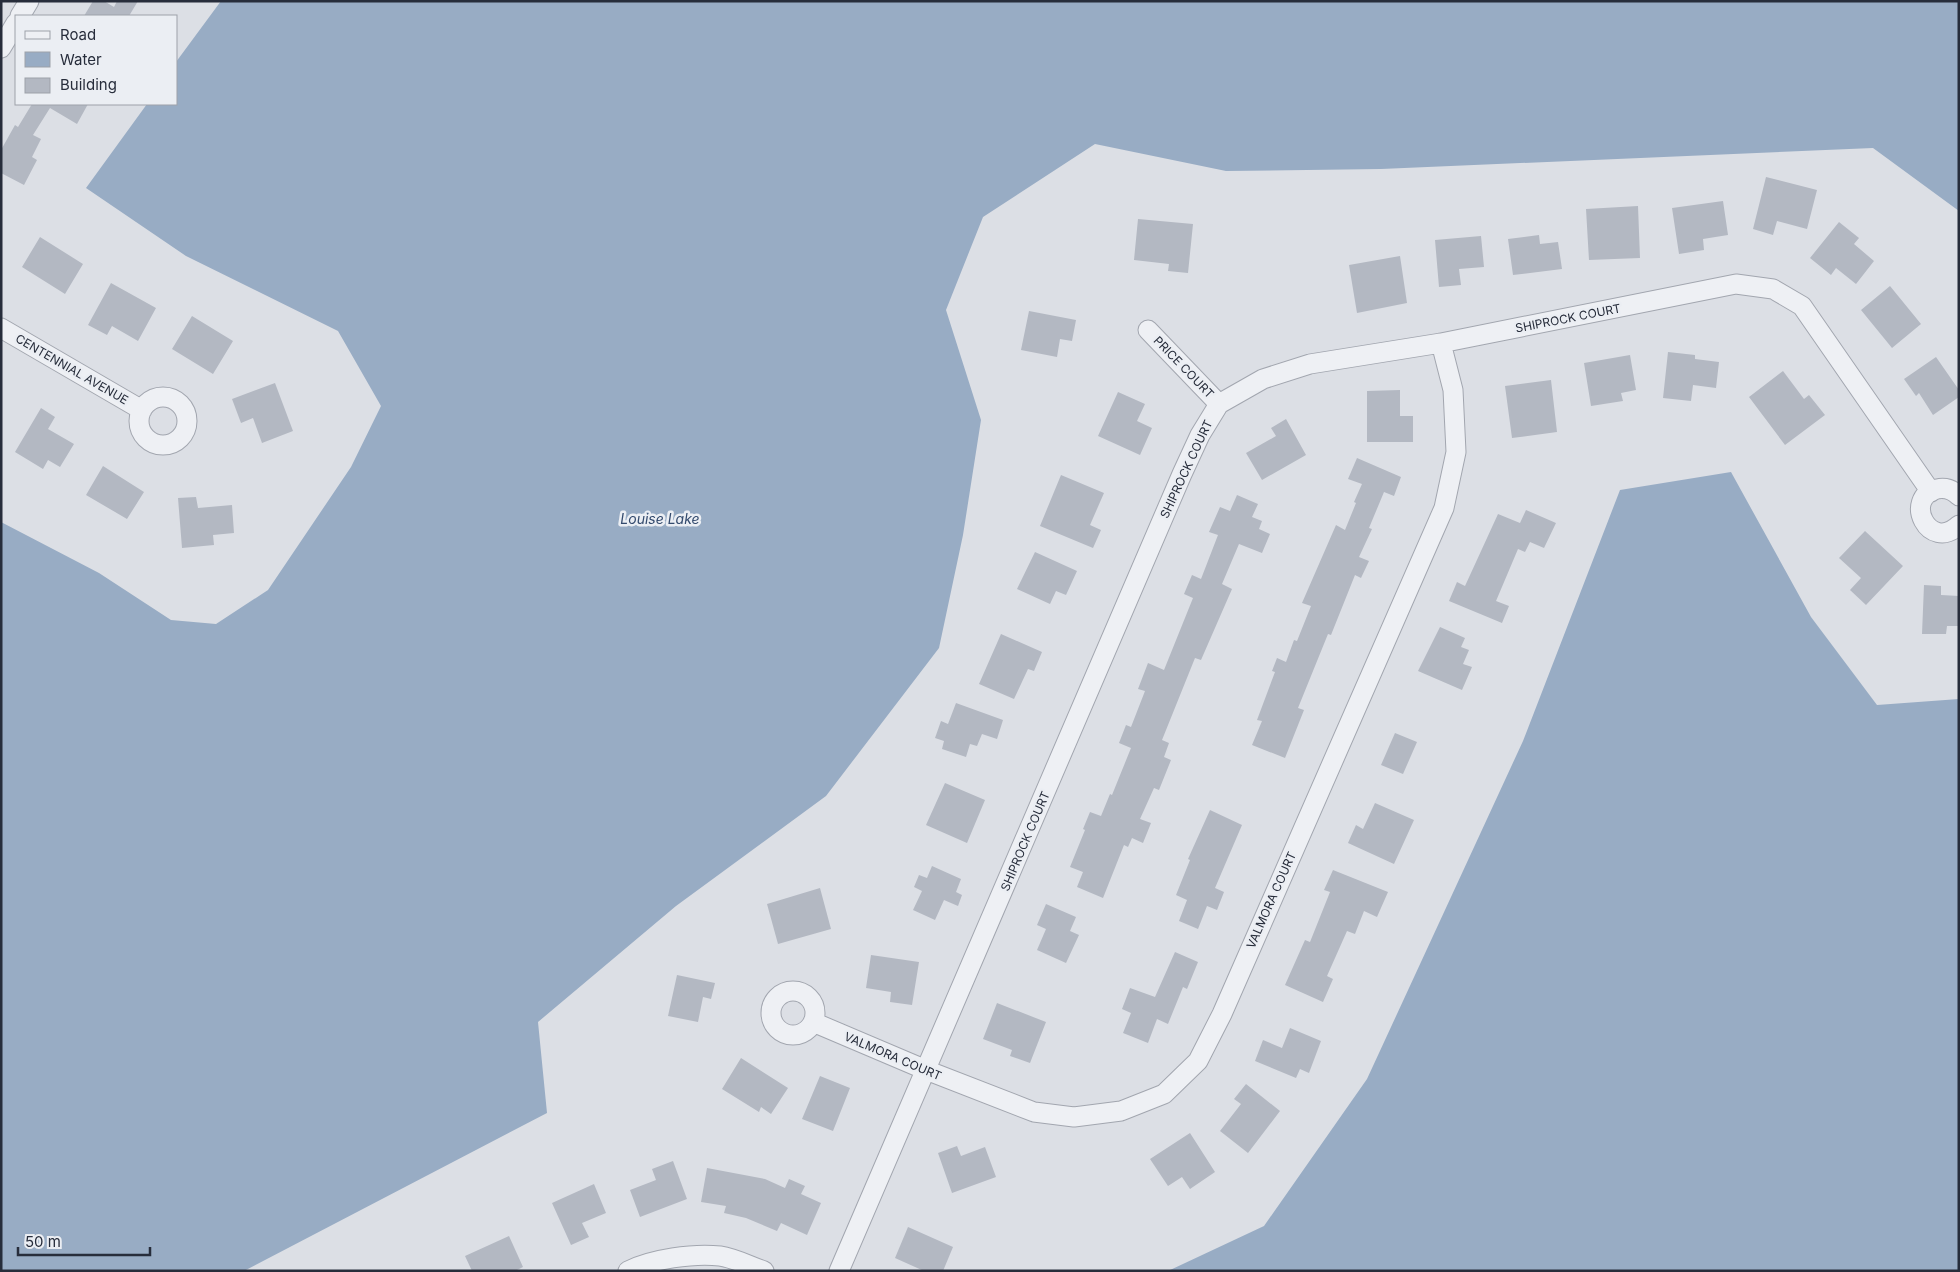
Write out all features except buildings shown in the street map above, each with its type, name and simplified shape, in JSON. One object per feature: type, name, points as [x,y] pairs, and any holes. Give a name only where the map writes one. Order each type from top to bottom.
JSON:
[{"type":"street","points":[[21,15],[29,1]]},
{"type":"street","points":[[1,48],[15,25]]},
{"type":"street","name":"SHIPROCK COURT","points":[[839,1271],[1182,474],[1200,435],[1220,404],[1263,379],[1310,364],[1441,343],[1736,284],[1773,290],[1802,306],[1931,492]]},
{"type":"street","name":"CENTENNIAL AVENUE","points":[[1,328],[142,410]]},
{"type":"street","name":"PRICE COURT","points":[[1148,330],[1220,404]]},
{"type":"street","name":"VALMORA COURT","points":[[813,1022],[926,1070],[1034,1112],[1074,1117],[1121,1111],[1164,1094],[1198,1061],[1222,1014],[1444,508],[1456,452],[1453,390],[1441,343]]},
{"type":"street","points":[[1959,496],[1947,489],[1939,489],[1931,492],[1924,498],[1921,506],[1921,515],[1924,523],[1930,529],[1946,533],[1954,530],[1959,525]]},
{"type":"street","points":[[628,1271],[637,1266],[684,1257],[721,1256],[764,1271]]},
{"type":"water","name":"Louise Lake","points":[[221,1],[1959,1],[1959,211],[1873,148],[1381,169],[1226,171],[1095,144],[983,217],[946,310],[981,420],[963,535],[939,648],[826,796],[676,906],[538,1022],[547,1113],[244,1271],[1,1271],[1,522],[99,573],[171,620],[216,624],[268,590],[351,467],[381,406],[338,331],[186,256],[86,188],[146,105],[178,105],[178,59]]},
{"type":"water","points":[[1731,472],[1811,617],[1877,705],[1959,699],[1959,1271],[1168,1271],[1264,1226],[1367,1079],[1523,741],[1620,490]]}]
